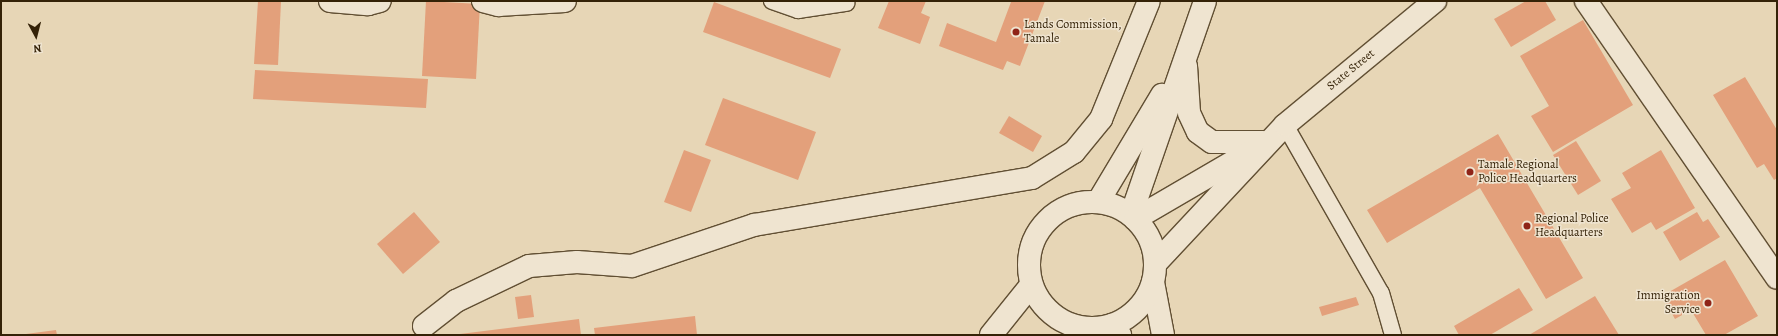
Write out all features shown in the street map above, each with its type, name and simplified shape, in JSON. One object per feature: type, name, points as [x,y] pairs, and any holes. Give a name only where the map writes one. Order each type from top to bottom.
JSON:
[{"type":"street","points":[[330,1],[368,4],[380,1]]},
{"type":"street","points":[[483,1],[498,5],[564,1]]},
{"type":"street","points":[[424,326],[456,301],[529,266],[577,262],[632,266],[754,225],[1032,178],[1074,152],[1101,119],[1150,1]]},
{"type":"street","points":[[1133,217],[1185,56],[1205,1]]},
{"type":"street","name":"State Street","points":[[1154,273],[1268,141],[1284,125],[1435,1]]},
{"type":"street","points":[[1586,1],[1777,278]]},
{"type":"street","points":[[1185,56],[1189,113],[1198,132],[1212,142],[1268,141]]},
{"type":"street","points":[[1098,202],[1185,56]]},
{"type":"street","name":"State Street","points":[[1133,217],[1268,141]]},
{"type":"street","points":[[1154,273],[1135,310],[1116,330],[1072,325],[1054,317],[1040,303],[1031,285],[1028,267],[1037,233],[1063,209],[1098,202],[1133,217],[1153,248],[1154,273],[1162,335]]},
{"type":"street","points":[[991,335],[1031,285]]},
{"type":"street","points":[[1051,335],[1072,325]]},
{"type":"lane","points":[[772,1],[798,10],[846,3]]},
{"type":"lane","points":[[1284,125],[1381,293],[1393,335]]},
{"type":"building","points":[[258,1],[281,1],[278,65],[254,64]]},
{"type":"building","points":[[426,1],[480,4],[476,79],[422,76]]},
{"type":"building","points":[[889,1],[926,1],[921,13],[930,17],[920,44],[878,28]]},
{"type":"building","name":"Lands Commission, Tamale","points":[[1007,1],[1045,1],[1020,66],[1007,61],[1003,70],[939,46],[947,23],[996,42],[1011,2]]},
{"type":"building","points":[[1526,1],[1545,1],[1556,20],[1511,47],[1494,19]]},
{"type":"building","points":[[714,2],[841,49],[830,78],[703,32]]},
{"type":"building","points":[[1583,20],[1633,105],[1553,152],[1531,116],[1549,106],[1520,56]]},
{"type":"building","points":[[255,70],[428,79],[426,108],[253,99]]},
{"type":"building","points":[[1745,77],[1777,130],[1777,178],[1774,180],[1764,164],[1757,168],[1713,95]]},
{"type":"building","points":[[723,98],[816,132],[798,180],[705,145]]},
{"type":"building","points":[[1009,116],[1042,136],[1033,152],[999,133]]},
{"type":"building","name":"Regional Police Headquarters","points":[[1498,134],[1583,278],[1546,299],[1480,188],[1387,243],[1367,210]]},
{"type":"building","points":[[1576,141],[1601,181],[1578,195],[1553,155]]},
{"type":"building","points":[[684,150],[711,160],[691,212],[664,202]]},
{"type":"building","points":[[1661,150],[1695,208],[1656,230],[1651,222],[1632,233],[1611,199],[1631,188],[1622,173]]},
{"type":"building","points":[[414,212],[440,242],[403,274],[377,244]]},
{"type":"building","points":[[1697,212],[1703,222],[1708,219],[1720,237],[1680,261],[1663,232]]},
{"type":"building","name":"Immigration Service","points":[[1725,260],[1758,316],[1724,335],[1706,335],[1691,310],[1675,319],[1662,296]]},
{"type":"building","points":[[1519,288],[1533,310],[1490,335],[1459,335],[1454,326]]},
{"type":"building","points":[[531,295],[534,317],[518,319],[515,297]]},
{"type":"building","points":[[1595,296],[1619,335],[1529,335]]},
{"type":"building","points":[[1356,297],[1359,305],[1322,316],[1319,307]]},
{"type":"building","points":[[695,316],[697,335],[595,335],[594,328]]},
{"type":"building","points":[[579,319],[581,335],[460,335],[460,334]]},
{"type":"building","points":[[56,330],[57,335],[26,335],[26,334]]},
{"type":"place","name":"Lands Commission, Tamale","points":[[1016,32]]},
{"type":"place","name":"Tamale Regional Police Headquarters","points":[[1470,172]]},
{"type":"place","name":"Regional Police Headquarters","points":[[1527,226]]},
{"type":"place","name":"Immigration Service","points":[[1708,303]]}]
